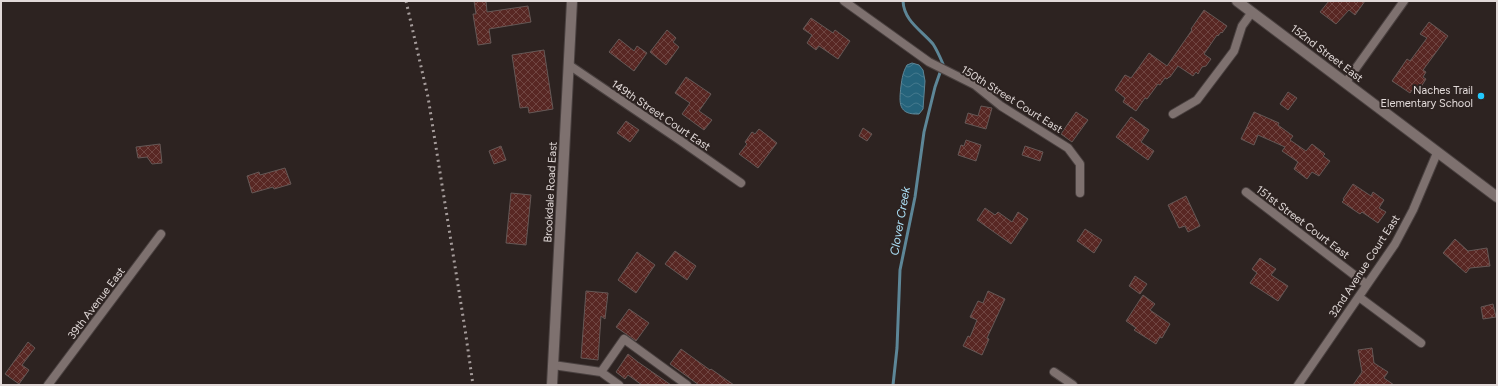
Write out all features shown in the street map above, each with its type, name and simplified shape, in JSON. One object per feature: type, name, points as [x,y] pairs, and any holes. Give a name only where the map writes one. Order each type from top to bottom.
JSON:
[{"type":"main road","name":"Brookdale Road East","points":[[552,385],[572,1]]},
{"type":"main road","name":"152nd Street East","points":[[1237,1],[1497,197]]},
{"type":"street","name":"150th Street Court East","points":[[844,1],[930,62],[974,85],[1001,106],[1068,148],[1080,164],[1080,193]]},
{"type":"street","points":[[1346,82],[1404,1]]},
{"type":"street","points":[[1173,114],[1197,100],[1234,51],[1242,26],[1252,12]]},
{"type":"street","name":"149th Street Court East","points":[[569,66],[741,183]]},
{"type":"street","name":"32nd Avenue Court East","points":[[1298,385],[1394,244],[1413,210],[1437,153]]},
{"type":"street","name":"151st Street Court East","points":[[1246,192],[1366,284]]},
{"type":"street","name":"39th Avenue East","points":[[48,385],[161,234]]},
{"type":"street","points":[[1359,297],[1421,343]]},
{"type":"street","points":[[602,372],[624,339],[687,385]]},
{"type":"street","points":[[553,365],[602,372],[619,385]]},
{"type":"street","points":[[1054,372],[1073,385]]},
{"type":"water","points":[[912,63],[919,65],[923,70],[925,81],[923,109],[919,114],[907,112],[901,107],[900,103],[902,78],[907,65]]},
{"type":"building","points":[[474,1],[486,1],[487,12],[528,6],[531,22],[489,29],[491,43],[478,45],[473,14],[476,14]]},
{"type":"building","points":[[1329,1],[1365,1],[1355,15],[1349,10],[1336,24],[1320,12]]},
{"type":"building","points":[[1204,10],[1227,26],[1222,33],[1221,32],[1218,36],[1217,35],[1204,54],[1211,59],[1206,66],[1202,67],[1198,74],[1196,72],[1193,76],[1178,66],[1170,77],[1167,79],[1165,78],[1160,85],[1158,84],[1147,99],[1145,98],[1136,111],[1123,102],[1125,98],[1115,90],[1125,75],[1131,78],[1149,53],[1167,66]]},
{"type":"building","points":[[811,18],[833,33],[835,30],[850,41],[838,59],[819,46],[816,50],[807,43],[812,35],[803,29]]},
{"type":"building","points":[[1429,22],[1448,36],[1423,70],[1426,72],[1423,77],[1426,79],[1417,93],[1412,90],[1410,93],[1392,81],[1407,59],[1410,61],[1427,38],[1420,34]]},
{"type":"building","points":[[667,30],[676,38],[673,42],[679,47],[666,65],[650,52]]},
{"type":"building","points":[[619,39],[634,51],[637,46],[647,53],[634,71],[609,52]]},
{"type":"building","points":[[544,50],[553,109],[529,113],[528,107],[520,108],[512,55]]},
{"type":"building","points":[[686,77],[711,94],[699,111],[712,120],[704,130],[682,114],[690,103],[675,93]]},
{"type":"building","points":[[1288,92],[1297,98],[1288,110],[1280,104]]},
{"type":"building","points":[[981,106],[992,108],[986,129],[965,123],[968,113],[978,116]]},
{"type":"building","points":[[1076,112],[1088,120],[1072,142],[1061,134]]},
{"type":"building","points":[[1254,112],[1279,123],[1278,125],[1293,136],[1290,140],[1306,151],[1312,144],[1325,154],[1323,156],[1330,161],[1319,176],[1312,172],[1307,179],[1294,169],[1298,162],[1282,151],[1285,147],[1258,135],[1254,145],[1241,139]]},
{"type":"building","points":[[1131,117],[1149,130],[1141,142],[1154,151],[1148,160],[1116,137]]},
{"type":"building","points":[[626,121],[639,130],[630,142],[617,133]]},
{"type":"building","points":[[863,128],[872,134],[867,141],[859,136]]},
{"type":"building","points":[[759,129],[777,143],[758,168],[739,154],[747,144],[745,142],[752,132],[755,134]]},
{"type":"building","points":[[966,140],[981,145],[976,161],[958,155],[961,145],[964,146]]},
{"type":"building","points":[[160,144],[162,163],[152,164],[147,157],[138,158],[136,147]]},
{"type":"building","points":[[501,146],[506,160],[494,164],[489,151]]},
{"type":"building","points":[[1025,146],[1043,152],[1040,161],[1022,155]]},
{"type":"building","points":[[285,168],[291,184],[252,193],[247,176],[259,172],[260,175]]},
{"type":"building","points":[[1353,184],[1371,196],[1373,192],[1384,200],[1379,208],[1386,212],[1378,223],[1362,212],[1360,214],[1342,202]]},
{"type":"building","points":[[511,193],[531,195],[526,245],[506,243]]},
{"type":"building","points":[[1186,196],[1200,226],[1188,232],[1185,226],[1179,228],[1168,205]]},
{"type":"building","points":[[985,208],[995,215],[998,212],[1012,222],[1018,212],[1028,219],[1011,244],[977,220]]},
{"type":"building","points":[[1085,229],[1102,240],[1094,253],[1077,241]]},
{"type":"building","points":[[1455,239],[1468,251],[1487,248],[1490,266],[1470,268],[1466,273],[1443,253]]},
{"type":"building","points":[[675,251],[696,266],[687,280],[665,264]]},
{"type":"building","points":[[637,252],[655,265],[636,293],[618,280]]},
{"type":"building","points":[[1260,258],[1276,269],[1271,275],[1288,286],[1278,301],[1250,283],[1257,273],[1252,269]]},
{"type":"building","points":[[1135,276],[1147,284],[1140,294],[1129,286]]},
{"type":"building","points":[[586,291],[608,293],[605,319],[601,316],[598,360],[581,358]]},
{"type":"building","points":[[988,291],[1005,299],[987,338],[989,339],[982,355],[963,346],[968,336],[970,337],[977,320],[970,317],[978,301],[983,303]]},
{"type":"building","points":[[1143,295],[1155,304],[1150,310],[1170,324],[1162,338],[1160,337],[1156,344],[1134,330],[1136,328],[1126,321]]},
{"type":"building","points":[[1493,304],[1496,317],[1483,319],[1481,307]]},
{"type":"building","points":[[629,309],[649,323],[636,341],[616,327]]},
{"type":"building","points":[[28,342],[35,348],[22,365],[29,370],[19,384],[5,374]]},
{"type":"building","points":[[1372,348],[1374,363],[1388,372],[1384,378],[1394,385],[1353,385],[1362,372],[1358,350]]},
{"type":"building","points":[[681,349],[734,385],[699,385],[670,364]]},
{"type":"building","points":[[628,354],[671,385],[642,385],[628,375],[625,379],[616,372]]},
{"type":"waterway","name":"Clover Creek","points":[[893,385],[897,348],[900,270],[915,197],[924,132],[935,87],[943,64],[933,44],[914,25],[906,14],[903,1]]},
{"type":"railway","points":[[406,1],[428,97],[473,385]]},
{"type":"place","name":"Naches Trail Elementary School","points":[[1481,96]]}]
